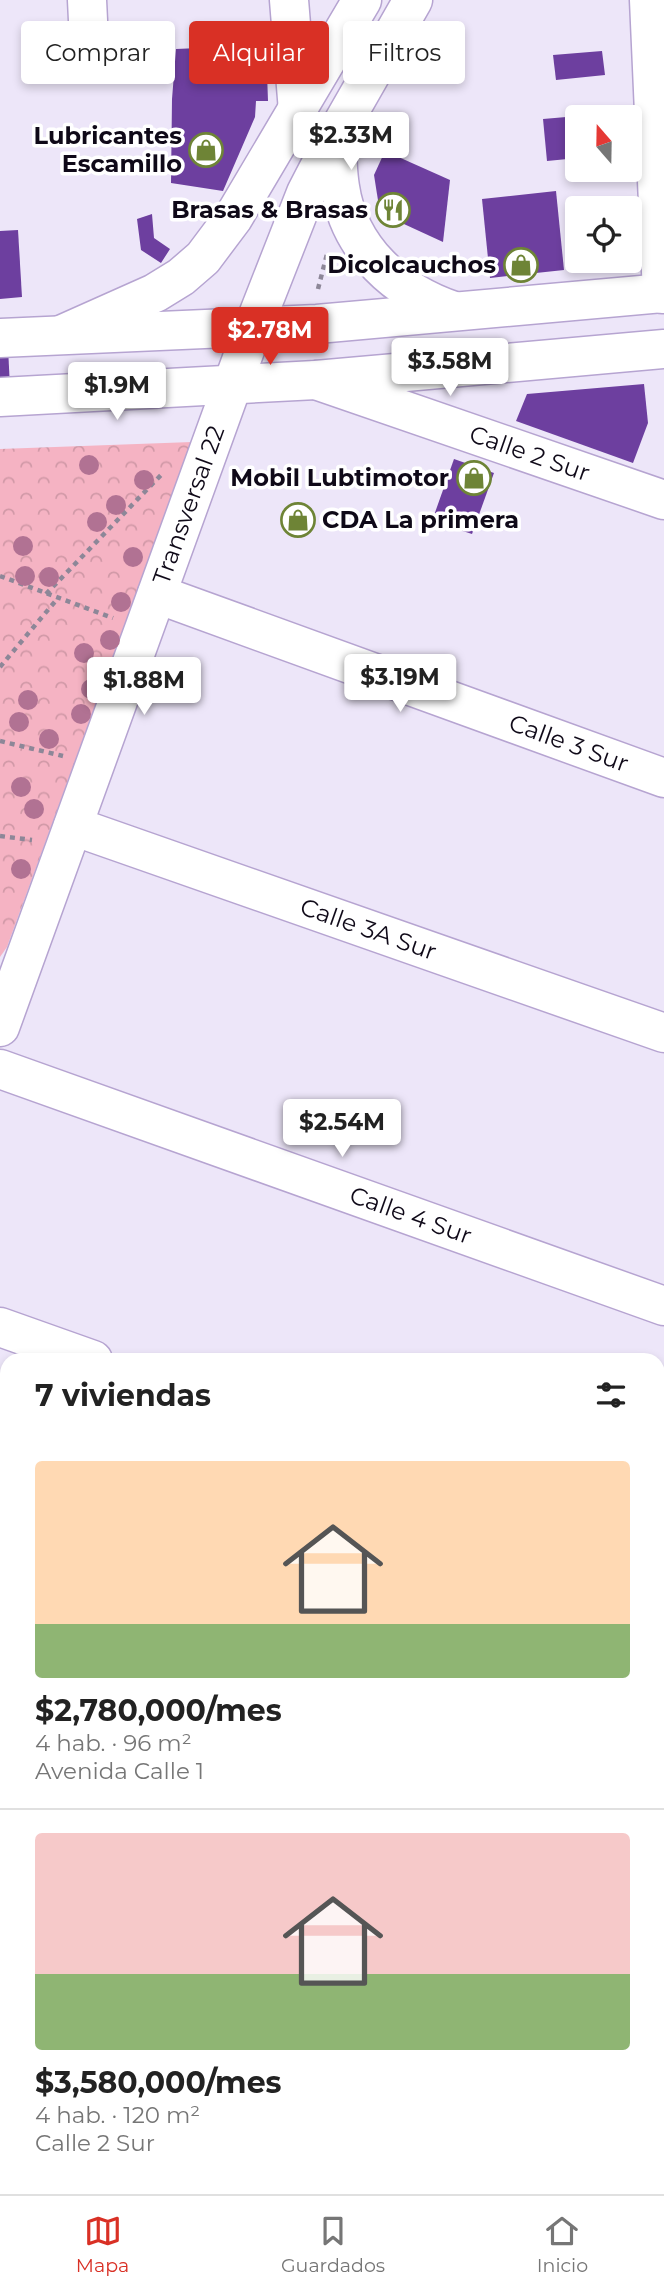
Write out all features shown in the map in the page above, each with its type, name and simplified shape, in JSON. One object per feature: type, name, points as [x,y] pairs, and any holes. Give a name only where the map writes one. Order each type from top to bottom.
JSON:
[{"type":"street","points":[[87,0],[88,21]]},
{"type":"street","points":[[289,0],[298,111]]},
{"type":"street","points":[[59,336],[155,293],[181,277],[203,258],[233,218],[362,0]]},
{"type":"street","name":"Transversal 22","points":[[0,1027],[57,834],[157,594],[253,328],[301,205],[337,133],[413,0]]},
{"type":"street","points":[[0,338],[253,328],[663,293],[649,0]]},
{"type":"street","points":[[337,133],[340,189],[360,242],[379,267],[403,287],[430,303],[459,312]]},
{"type":"street","points":[[0,397],[316,380],[664,349]]},
{"type":"street","name":"Calle 2 Sur","points":[[316,380],[664,500]]},
{"type":"street","name":"Calle 3 Sur","points":[[157,594],[664,778]]},
{"type":"street","name":"Calle 3A Sur","points":[[57,834],[664,1033]]},
{"type":"street","name":"Calle 4 Sur","points":[[0,1069],[664,1306]]},
{"type":"street","points":[[0,1327],[73,1353]]},
{"type":"path","points":[[317,295],[328,249]]},
{"type":"path","points":[[46,594],[170,466]]},
{"type":"path","points":[[0,576],[121,621]]},
{"type":"path","points":[[0,667],[58,598]]},
{"type":"path","points":[[0,741],[72,758]]},
{"type":"path","points":[[0,836],[57,834]]},
{"type":"green space","points":[[192,442],[7,947],[0,957],[0,449]]},
{"type":"building","name":"Lubricantes Escamillo","points":[[189,48],[189,84],[267,84],[268,101],[256,101],[255,117],[223,191],[171,183],[172,99],[176,49]]},
{"type":"building","points":[[602,51],[605,75],[556,80],[553,55]]},
{"type":"building","points":[[565,117],[565,159],[547,161],[543,119]]},
{"type":"building","points":[[385,151],[450,180],[443,242],[380,213],[374,175]]},
{"type":"building","points":[[556,191],[564,270],[490,278],[482,199]]},
{"type":"building","points":[[152,214],[154,238],[170,249],[161,263],[141,250],[137,219]]},
{"type":"building","points":[[18,230],[22,297],[0,299],[0,231]]},
{"type":"building","points":[[0,347],[8,347],[10,388],[0,388]]},
{"type":"building","points":[[644,384],[648,423],[633,463],[516,421],[527,394]]},
{"type":"building","points":[[454,459],[494,473],[472,534],[432,521]]},
{"type":"place","name":"Lubricantes Escamillo","points":[[206,150]]},
{"type":"place","name":"Brasas & Brasas","points":[[393,210]]},
{"type":"place","name":"Dicolcauchos","points":[[521,265]]},
{"type":"place","name":"Mobil Lubtimotor","points":[[474,478]]},
{"type":"place","name":"CDA La primera","points":[[298,520]]}]
